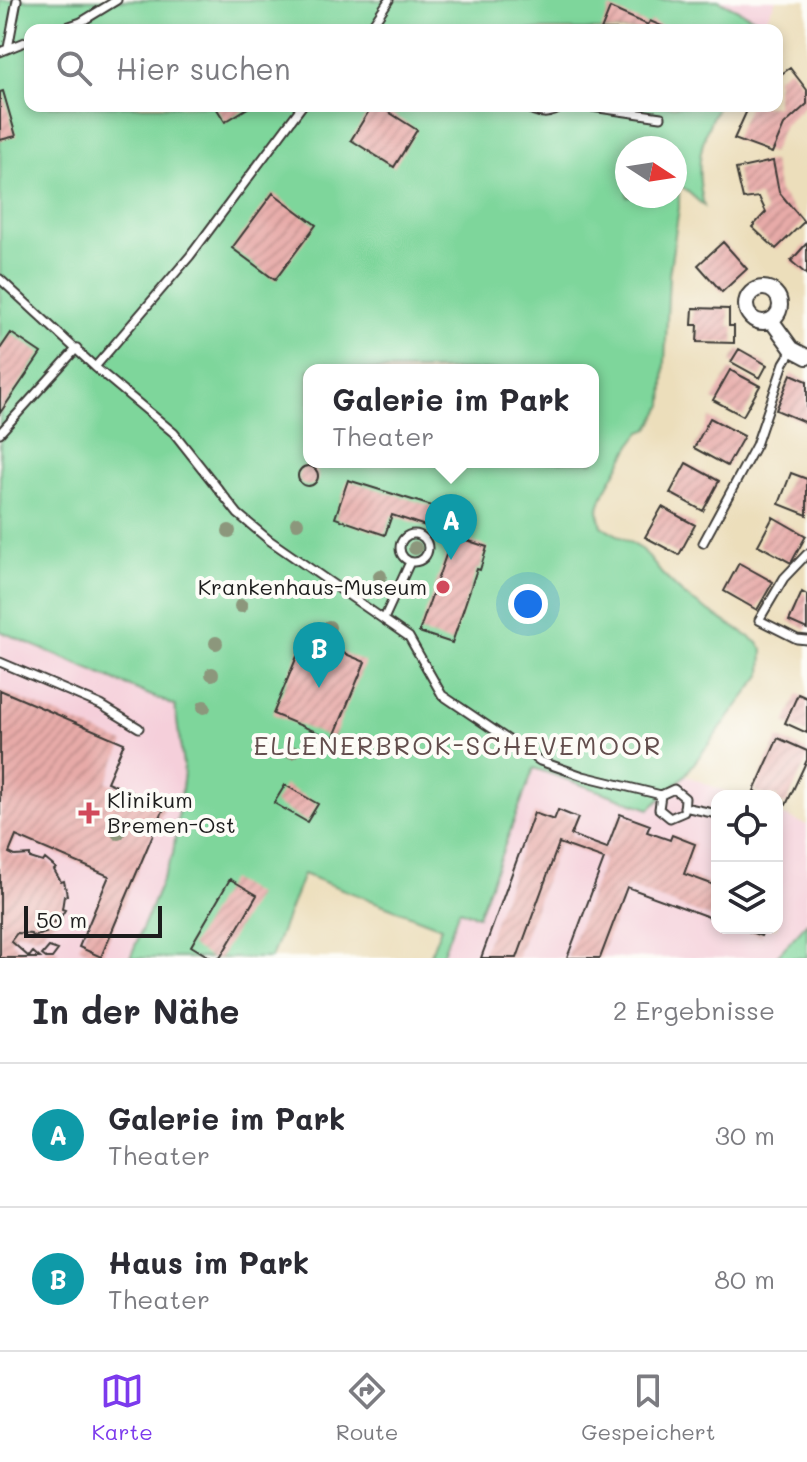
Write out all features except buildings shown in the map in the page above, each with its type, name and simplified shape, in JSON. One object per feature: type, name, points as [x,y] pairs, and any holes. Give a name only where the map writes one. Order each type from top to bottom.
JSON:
[{"type":"street","points":[[771,320],[792,349],[807,357]]},
{"type":"lane","points":[[4,50],[17,0]]},
{"type":"lane","points":[[75,24],[117,0]]},
{"type":"lane","points":[[373,24],[389,0]]},
{"type":"lane","points":[[4,50],[24,42]]},
{"type":"lane","points":[[95,367],[190,256],[298,112]]},
{"type":"lane","points":[[626,112],[661,117]]},
{"type":"lane","points":[[0,279],[95,367],[174,433],[238,514],[280,548],[409,637],[442,695],[540,761],[583,776],[661,795],[674,789],[685,798],[684,812],[670,818],[659,809],[661,795]]},
{"type":"lane","points":[[0,433],[77,348]]},
{"type":"lane","points":[[703,543],[756,445],[784,363],[792,349]]},
{"type":"lane","points":[[418,534],[428,544],[428,554],[419,562],[410,562],[401,554],[400,545],[409,535],[418,534]]},
{"type":"lane","points":[[807,554],[784,578],[759,620],[797,639],[807,640]]},
{"type":"lane","points":[[384,619],[410,562]]},
{"type":"lane","points":[[0,662],[101,705],[139,728]]},
{"type":"lane","points":[[684,807],[711,812]]},
{"type":"shaded area","points":[[718,0],[776,0],[764,23]]},
{"type":"shaded area","name":"Klinikum Bremen-Ost","points":[[0,631],[175,706],[184,773],[173,854],[130,958],[0,958]]},
{"type":"shaded area","points":[[534,768],[650,808],[685,775],[721,790],[711,790],[711,934],[783,934],[783,815],[807,825],[807,923],[775,958],[441,958],[459,910],[478,916]]},
{"type":"green space","points":[[0,0],[718,0],[764,23],[24,24],[24,112],[715,112],[700,155],[704,206],[687,191],[687,136],[615,136],[615,208],[679,208],[669,275],[663,405],[649,429],[641,432],[631,445],[604,493],[598,510],[602,526],[643,550],[685,596],[757,642],[763,649],[762,674],[685,775],[650,809],[534,768],[478,916],[459,910],[441,958],[429,958],[441,927],[303,874],[271,958],[130,958],[173,854],[184,773],[175,706],[0,631]]},
{"type":"green space","points":[[807,923],[807,958],[775,958]]},
{"type":"place","name":"Galerie im Park","points":[[451,560]]},
{"type":"place","name":"Krankenhaus-Museum","points":[[443,587]]},
{"type":"place","name":"Haus im Park","points":[[319,688]]},
{"type":"place","name":"Klinikum Bremen-Ost","points":[[89,813]]},
{"type":"district","name":"ELLENERBROK-SCHEVEMOOR","points":[[458,746]]}]
